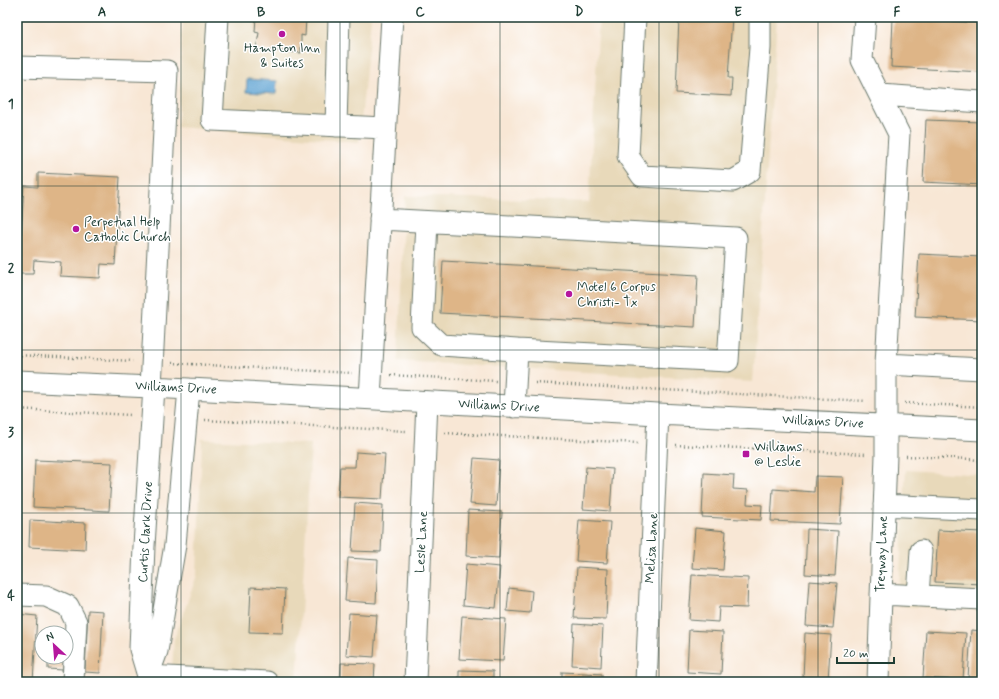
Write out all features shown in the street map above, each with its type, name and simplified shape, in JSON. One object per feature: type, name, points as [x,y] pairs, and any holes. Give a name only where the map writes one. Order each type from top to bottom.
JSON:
[{"type":"street","points":[[218,17],[212,120],[385,128]]},
{"type":"street","points":[[336,126],[339,17]]},
{"type":"street","points":[[370,398],[392,17]]},
{"type":"street","points":[[635,17],[628,156],[642,176],[733,181],[750,171],[760,48],[760,17]]},
{"type":"street","name":"Treyway Lane","points":[[865,17],[862,60],[900,134],[886,364],[886,455],[878,682]]},
{"type":"street","name":"Curtis Clark Drive","points":[[17,67],[168,71],[140,649],[148,679]]},
{"type":"street","points":[[880,95],[982,102]]},
{"type":"street","points":[[380,219],[736,238],[728,361],[441,345],[422,327],[427,222]]},
{"type":"street","points":[[514,406],[517,350]]},
{"type":"street","points":[[886,364],[982,369]]},
{"type":"street","name":"Williams Drive","points":[[17,381],[982,430]]},
{"type":"street","name":"Curtis Clark Drive","points":[[148,679],[157,651],[175,545],[189,389]]},
{"type":"street","name":"Lesle Lane","points":[[415,682],[427,402]]},
{"type":"street","name":"Melisa Lane","points":[[646,682],[658,414]]},
{"type":"street","points":[[884,505],[982,510]]},
{"type":"street","points":[[918,596],[921,552]]},
{"type":"street","points":[[881,594],[982,599]]},
{"type":"street","points":[[17,595],[46,596],[68,606],[76,622],[73,682]]},
{"type":"street","points":[[148,679],[267,682]]},
{"type":"path","points":[[17,409],[152,416]]},
{"type":"path","points":[[186,419],[971,459],[982,461]]},
{"type":"shaded area","points":[[183,17],[371,17],[359,142],[178,127]]},
{"type":"shaded area","points":[[599,17],[777,17],[753,382],[398,361],[405,196],[589,202]]},
{"type":"shaded area","points":[[202,439],[311,444],[297,682],[171,682],[174,639],[197,575]]},
{"type":"shaded area","points":[[906,470],[982,475],[982,610],[898,606]]},
{"type":"water","points":[[247,79],[277,81],[276,94],[246,92]]},
{"type":"building","points":[[131,17],[131,21],[87,18]]},
{"type":"building","name":"Hampton Inn & Suites","points":[[256,17],[306,17],[305,36],[301,35],[301,53],[256,49],[259,33],[255,32]]},
{"type":"building","points":[[679,17],[732,17],[728,78],[732,78],[731,96],[676,93]]},
{"type":"building","points":[[893,18],[982,23],[982,72],[891,67]]},
{"type":"building","points":[[926,120],[982,122],[982,185],[923,182]]},
{"type":"building","points":[[38,173],[120,177],[115,265],[101,264],[100,278],[60,276],[61,262],[34,260],[33,274],[19,274],[24,186],[38,187]]},
{"type":"building","points":[[919,254],[982,257],[982,320],[915,317]]},
{"type":"building","name":"Motel 6 Corpus Christi- Tx","points":[[443,261],[698,275],[695,327],[440,313]]},
{"type":"building","points":[[356,452],[385,454],[382,499],[338,497],[340,467],[355,467]]},
{"type":"building","points":[[474,458],[499,460],[496,506],[470,504]]},
{"type":"building","points":[[35,460],[112,463],[109,511],[33,507]]},
{"type":"building","points":[[586,467],[613,469],[610,511],[583,509]]},
{"type":"building","points":[[704,473],[734,475],[733,489],[748,490],[747,504],[762,505],[761,520],[702,517]]},
{"type":"building","points":[[815,476],[843,477],[840,524],[771,521],[773,489],[814,492]]},
{"type":"building","points":[[355,503],[383,505],[381,552],[352,551]]},
{"type":"building","points":[[468,510],[502,512],[499,558],[466,556]]},
{"type":"building","points":[[30,520],[86,523],[85,550],[29,547]]},
{"type":"building","points":[[579,520],[610,522],[607,563],[576,561]]},
{"type":"building","points":[[695,528],[726,531],[723,570],[692,568]]},
{"type":"building","points":[[807,529],[838,531],[835,576],[805,574]]},
{"type":"building","points":[[938,530],[982,532],[982,584],[935,582]]},
{"type":"building","points":[[348,558],[378,560],[376,603],[345,601]]},
{"type":"building","points":[[466,564],[500,567],[496,608],[463,605]]},
{"type":"building","points":[[577,567],[608,569],[606,619],[574,618]]},
{"type":"building","points":[[692,575],[748,578],[747,608],[719,607],[718,622],[689,620]]},
{"type":"building","points":[[809,581],[837,583],[833,628],[806,626]]},
{"type":"building","points":[[251,587],[285,589],[283,633],[249,632]]},
{"type":"building","points":[[509,588],[532,591],[530,613],[507,611]]},
{"type":"building","points":[[88,610],[103,611],[100,673],[85,672]]},
{"type":"building","points":[[349,613],[377,615],[374,657],[346,655]]},
{"type":"building","points":[[17,614],[37,616],[36,625],[34,625],[33,682],[17,682]]},
{"type":"building","points":[[462,616],[506,619],[503,661],[459,659]]},
{"type":"building","points":[[574,624],[603,626],[601,667],[572,665]]},
{"type":"building","points":[[689,630],[723,632],[721,674],[687,672]]},
{"type":"building","points":[[971,630],[982,631],[982,679],[968,678]]},
{"type":"building","points":[[926,631],[966,633],[963,680],[923,678]]},
{"type":"building","points":[[805,633],[831,635],[828,680],[803,678]]},
{"type":"building","points":[[341,663],[375,664],[374,682],[340,682]]},
{"type":"building","points":[[48,665],[63,665],[63,670],[48,669]]},
{"type":"building","points":[[459,670],[493,671],[493,682],[459,682]]},
{"type":"building","points":[[562,672],[602,674],[602,682],[562,682]]},
{"type":"place","name":"Hampton Inn & Suites","points":[[282,34]]},
{"type":"place","name":"Perpetual Help Catholic Church","points":[[76,229]]},
{"type":"place","name":"Motel 6 Corpus Christi- Tx","points":[[569,294]]},
{"type":"place","name":"Williams @ Leslie","points":[[746,454]]}]
